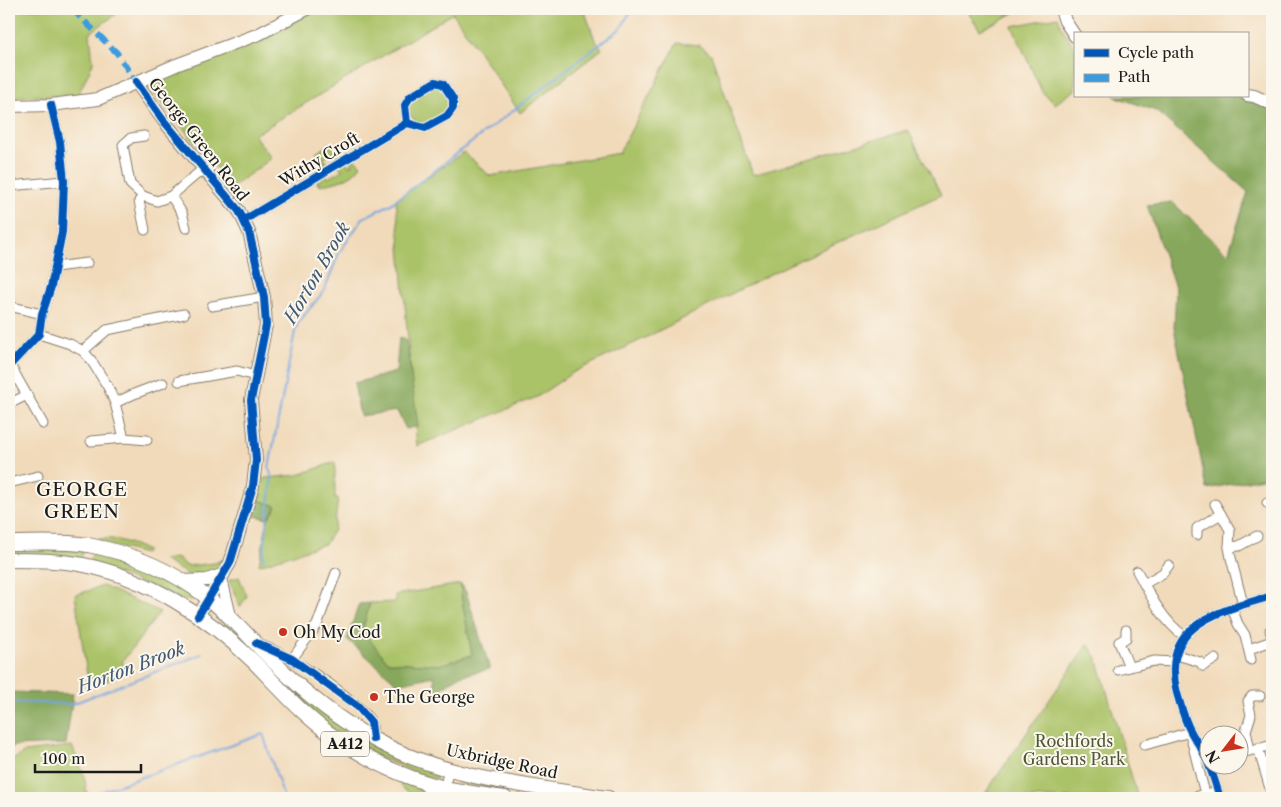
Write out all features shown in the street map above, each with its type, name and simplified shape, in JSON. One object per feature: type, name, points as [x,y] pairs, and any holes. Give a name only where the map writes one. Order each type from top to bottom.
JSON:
[{"type":"main road","name":"Uxbridge Road","points":[[9,543],[88,545],[137,558],[163,570],[209,599],[302,689],[373,739],[393,749],[448,769],[515,784],[608,798]]},
{"type":"main road","name":"A412","points":[[9,560],[49,560],[85,565],[130,579],[160,592],[212,626],[251,660],[292,703],[336,739],[378,763],[413,778],[442,795],[476,793],[505,798]]},
{"type":"street","points":[[9,106],[51,105],[98,98],[259,34],[307,9]]},
{"type":"street","points":[[1061,9],[1065,21],[1074,34]]},
{"type":"street","name":"George Green Road","points":[[136,82],[163,120],[203,169],[225,192],[244,220],[249,232],[264,297],[266,325],[251,400],[256,460],[253,486],[230,563],[198,616]]},
{"type":"street","points":[[434,82],[442,84],[453,99],[453,108],[447,116],[425,128],[407,123],[405,105],[410,97],[434,82]]},
{"type":"street","points":[[1248,95],[1272,104]]},
{"type":"street","points":[[44,424],[10,366],[39,334],[62,232],[64,181],[60,142],[51,105]]},
{"type":"street","name":"Withy Croft","points":[[244,220],[407,123]]},
{"type":"street","points":[[144,136],[131,138],[123,146],[130,184],[143,196],[157,201],[171,196],[203,169]]},
{"type":"street","points":[[9,186],[64,181]]},
{"type":"street","points":[[143,196],[139,201],[145,230]]},
{"type":"street","points":[[171,196],[182,213],[186,228]]},
{"type":"street","points":[[55,267],[87,263]]},
{"type":"street","points":[[212,306],[264,297]]},
{"type":"street","points":[[9,306],[42,314]]},
{"type":"street","points":[[83,351],[107,330],[184,314]]},
{"type":"street","points":[[39,334],[70,344],[83,351],[91,360],[108,387],[115,403],[124,438]]},
{"type":"street","points":[[179,380],[237,371],[255,376]]},
{"type":"street","points":[[115,403],[164,383]]},
{"type":"street","points":[[9,404],[27,395]]},
{"type":"street","points":[[91,441],[124,438],[147,440]]},
{"type":"street","points":[[9,483],[38,476]]},
{"type":"street","points":[[1216,504],[1230,530],[1229,547],[1243,604]]},
{"type":"street","points":[[1197,535],[1197,528],[1221,514]]},
{"type":"street","points":[[1229,547],[1239,546],[1257,536]]},
{"type":"street","points":[[1144,584],[1163,573],[1169,565]]},
{"type":"street","points":[[1137,571],[1165,618],[1184,636]]},
{"type":"street","points":[[292,659],[317,625],[336,573]]},
{"type":"street","points":[[183,582],[222,577],[231,620]]},
{"type":"street","points":[[1198,743],[1190,732],[1175,685],[1176,659],[1184,636],[1197,624],[1220,611],[1272,596]]},
{"type":"street","points":[[1232,608],[1238,624],[1245,635],[1252,660]]},
{"type":"street","points":[[1126,630],[1126,638],[1119,642],[1129,667]]},
{"type":"street","points":[[1249,648],[1272,636]]},
{"type":"street","points":[[256,643],[292,659],[358,707],[371,722],[373,739]]},
{"type":"street","points":[[1118,670],[1154,661],[1176,659],[1200,662],[1203,666],[1215,659]]},
{"type":"street","points":[[1260,696],[1252,696],[1248,701],[1251,715],[1246,731],[1272,791]]},
{"type":"street","points":[[1145,745],[1190,732]]},
{"type":"street","points":[[1190,732],[1190,739],[1198,767]]},
{"type":"street","points":[[1248,751],[1272,745]]},
{"type":"street","points":[[442,795],[448,769]]},
{"type":"street","points":[[1200,774],[1206,796]]},
{"type":"street","points":[[1190,798],[1219,795],[1212,774]]},
{"type":"street","points":[[459,798],[476,793]]},
{"type":"green space","points":[[9,9],[123,9],[90,33],[93,63],[78,95],[9,97]]},
{"type":"green space","points":[[319,9],[579,9],[585,12],[595,40],[602,49],[520,113],[453,13],[254,135],[272,158],[232,187],[147,85],[197,63],[257,42]]},
{"type":"green space","points":[[966,9],[1011,9],[1014,13],[980,30]]},
{"type":"green space","points":[[1058,17],[1061,26],[1074,46],[1074,91],[1055,104],[1042,92],[1012,26]]},
{"type":"green space","points":[[677,43],[699,45],[711,54],[753,175],[908,130],[941,195],[786,266],[572,373],[537,397],[417,446],[396,199],[464,152],[490,176],[619,153]]},
{"type":"green space","points":[[431,85],[442,87],[451,103],[447,110],[423,124],[415,120],[407,110],[408,101]]},
{"type":"green space","points":[[1120,98],[1247,98],[1272,109],[1272,476],[1207,489],[1174,328],[1176,290],[1147,205],[1172,202],[1228,254],[1248,192],[1156,111]]},
{"type":"green space","points":[[330,143],[339,156],[336,158],[333,153],[324,158],[327,163],[325,164],[316,153]]},
{"type":"green space","points":[[352,157],[361,165],[353,174],[336,182],[318,185],[316,178],[320,183],[322,181],[319,176],[324,173],[328,178],[342,170],[338,164],[345,161],[349,166],[353,164],[350,158]]},
{"type":"green space","points":[[399,338],[406,340],[418,426],[406,429],[397,411],[360,416],[354,383],[396,372]]},
{"type":"green space","points":[[335,462],[335,498],[338,498],[334,530],[325,544],[259,565],[268,519],[277,506],[254,499],[260,480],[298,475]]},
{"type":"green space","points":[[254,499],[277,506],[268,519],[250,515]]},
{"type":"green space","points":[[98,539],[123,541],[147,551],[144,554],[96,541]]},
{"type":"green space","points":[[9,546],[82,551],[83,553],[80,560],[9,555]]},
{"type":"green space","points":[[93,553],[139,564],[194,595],[194,598],[190,601],[184,600],[93,564],[90,559]]},
{"type":"green space","points":[[176,558],[187,566],[215,563],[221,560],[224,562],[219,572],[194,578],[163,560]]},
{"type":"green space","points":[[239,577],[247,596],[240,607],[229,580]]},
{"type":"green space","points":[[461,584],[461,594],[472,655],[439,665],[388,662],[362,631],[370,603],[396,602],[395,595]]},
{"type":"green space","points":[[461,584],[466,592],[490,669],[459,676],[436,692],[434,676],[398,684],[347,639],[359,604],[370,603],[362,631],[388,662],[439,665],[472,655],[461,594]]},
{"type":"green space","points":[[103,586],[160,612],[122,662],[132,670],[89,688],[75,595]]},
{"type":"green space","points":[[211,607],[314,705],[373,747],[429,769],[437,773],[438,777],[436,779],[424,776],[376,756],[321,722],[231,630],[209,611]]},
{"type":"green space","name":"Rochfords Gardens Park","points":[[1088,644],[1097,658],[1138,798],[982,798]]},
{"type":"green space","points":[[9,692],[73,694],[66,744],[14,746],[9,751]]},
{"type":"green space","points":[[72,746],[84,775],[88,798],[9,798],[9,762],[25,752]]},
{"type":"green space","points":[[396,778],[421,787],[434,798],[421,798],[403,789]]},
{"type":"green space","points":[[459,779],[582,798],[547,798],[456,782]]},
{"type":"waterway","name":"Horton Brook","points":[[263,560],[272,478],[269,468],[295,331],[298,323],[324,291],[339,253],[363,218],[391,204],[621,28],[632,9]]},
{"type":"waterway","name":"Horton Brook","points":[[9,702],[72,704],[202,654]]},
{"type":"waterway","points":[[99,798],[97,793],[263,734],[284,798]]},
{"type":"marked path","points":[[72,9],[117,53],[136,82]]},
{"type":"cycle path","points":[[136,82],[163,120],[239,211],[249,232],[264,297],[266,325],[251,400],[256,460],[253,486],[230,563],[198,616]]},
{"type":"cycle path","points":[[244,220],[407,123],[405,105],[410,97],[435,82],[443,84],[453,99],[453,108],[447,116],[425,128],[407,123]]},
{"type":"cycle path","points":[[9,366],[39,334],[62,232],[64,181],[60,142],[51,105]]},
{"type":"cycle path","points":[[1220,798],[1207,760],[1186,723],[1177,693],[1174,669],[1177,650],[1186,636],[1199,624],[1233,608],[1272,596]]},
{"type":"cycle path","points":[[256,643],[292,659],[358,707],[371,722],[373,739]]},
{"type":"place","name":"Oh My Cod","points":[[283,632]]},
{"type":"place","name":"The George","points":[[374,697]]},
{"type":"district","name":"GEORGE GREEN","points":[[82,500]]}]
